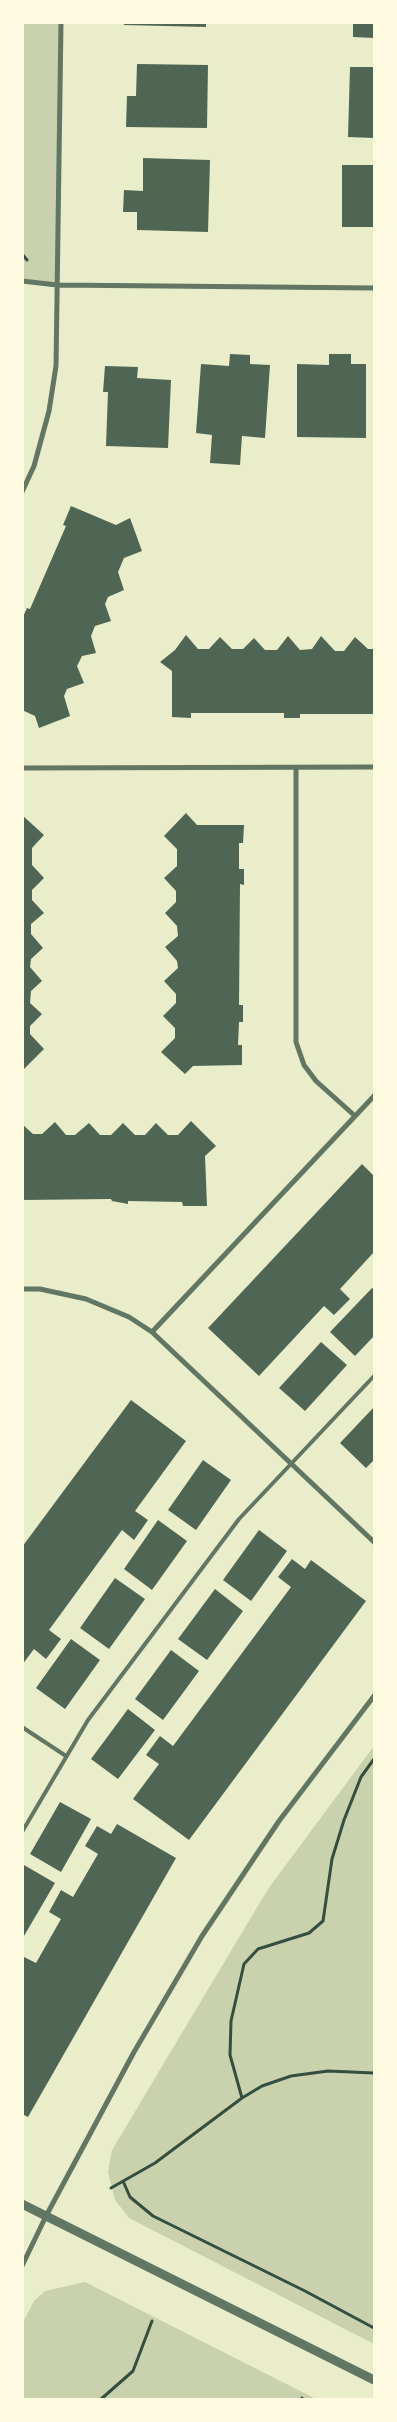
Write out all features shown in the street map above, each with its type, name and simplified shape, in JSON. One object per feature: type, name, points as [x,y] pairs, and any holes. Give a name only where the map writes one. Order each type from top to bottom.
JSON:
[{"type":"street","points":[[22,492],[34,466],[49,411],[56,366],[61,22]]},
{"type":"street","points":[[22,281],[57,285],[374,288]]},
{"type":"street","points":[[22,768],[296,769],[374,767]]},
{"type":"street","points":[[296,769],[296,1042],[304,1065],[316,1081],[355,1116]]},
{"type":"street","points":[[152,1332],[374,1096]]},
{"type":"street","points":[[22,1289],[40,1289],[86,1298],[129,1317],[152,1332],[374,1542]]},
{"type":"street","points":[[22,2266],[46,2216],[134,2052],[202,1936],[279,1821],[374,1696]]},
{"type":"street","points":[[22,2204],[374,2380]]},
{"type":"lane","points":[[22,1832],[88,1720],[239,1519],[374,1376]]},
{"type":"lane","points":[[22,1727],[66,1756]]},
{"type":"path","points":[[242,2098],[230,2056],[231,2021],[244,1964],[258,1949],[309,1934],[323,1921],[332,1859],[344,1820],[361,1777],[374,1759]]},
{"type":"path","points":[[112,2188],[155,2163],[242,2098],[262,2086],[291,2076],[328,2071],[374,2073]]},
{"type":"path","points":[[123,2181],[130,2197],[153,2216],[305,2291],[374,2328]]},
{"type":"path","points":[[100,2400],[133,2371],[152,2321]]},
{"type":"green space","points":[[23,23],[61,23],[57,285],[23,281]]},
{"type":"green space","points":[[374,1746],[374,2344],[129,2218],[115,2200],[108,2172],[112,2150],[268,1889]]},
{"type":"green space","points":[[85,2282],[316,2399],[23,2399],[22,2324],[34,2301],[45,2291]]},
{"type":"building","points":[[124,22],[206,22],[206,27],[124,25]]},
{"type":"building","points":[[353,22],[374,22],[374,38],[353,37]]},
{"type":"building","points":[[137,64],[208,65],[207,128],[126,127],[127,96],[136,96]]},
{"type":"building","points":[[350,67],[374,67],[374,138],[348,137]]},
{"type":"building","points":[[143,158],[210,160],[208,232],[137,230],[137,212],[123,212],[124,190],[143,191]]},
{"type":"building","points":[[342,165],[374,165],[374,227],[342,227]]},
{"type":"building","points":[[230,354],[250,355],[250,364],[270,365],[265,438],[242,436],[240,465],[210,463],[212,435],[196,433],[201,364],[229,366]]},
{"type":"building","points":[[329,354],[351,354],[351,364],[366,364],[366,438],[297,437],[297,364],[329,365]]},
{"type":"building","points":[[105,366],[138,367],[137,378],[171,380],[168,448],[106,446],[108,392],[103,392]]},
{"type":"building","points":[[71,506],[116,525],[130,518],[142,551],[124,558],[118,572],[124,590],[108,597],[105,604],[111,621],[95,626],[91,636],[96,653],[82,656],[77,666],[84,683],[67,689],[64,696],[70,716],[39,728],[35,716],[22,710],[22,619],[27,608],[30,609],[66,526],[63,525]]},
{"type":"building","points":[[186,635],[198,649],[209,649],[220,637],[232,649],[243,649],[254,638],[265,650],[277,650],[288,636],[300,650],[312,649],[321,636],[335,651],[344,651],[355,637],[368,649],[374,649],[374,714],[300,714],[300,718],[284,718],[284,713],[191,713],[191,718],[172,717],[172,671],[160,662],[175,650]]},
{"type":"building","points":[[186,813],[197,825],[244,825],[243,843],[239,843],[239,869],[244,869],[244,885],[240,884],[239,1005],[243,1005],[243,1022],[239,1022],[238,1045],[242,1045],[242,1065],[193,1066],[185,1074],[161,1052],[175,1038],[175,1028],[163,1016],[176,1003],[176,994],[164,981],[178,968],[177,961],[165,947],[178,936],[177,926],[165,913],[176,902],[176,891],[164,878],[177,866],[177,849],[164,836]]},
{"type":"building","points":[[22,815],[44,835],[32,848],[32,865],[44,878],[32,890],[32,900],[44,913],[31,924],[31,934],[43,948],[31,959],[30,967],[42,981],[31,991],[30,1003],[42,1014],[30,1026],[30,1034],[44,1049],[22,1071]]},
{"type":"building","points":[[191,1121],[216,1146],[205,1156],[207,1206],[183,1206],[182,1202],[128,1201],[128,1204],[112,1201],[111,1199],[22,1200],[22,1124],[33,1134],[42,1134],[55,1122],[66,1135],[75,1135],[89,1123],[100,1135],[111,1135],[123,1123],[135,1135],[145,1135],[156,1123],[168,1135],[178,1135]]},
{"type":"building","points":[[362,1164],[374,1176],[374,1252],[340,1289],[350,1299],[334,1315],[324,1306],[259,1376],[208,1328]]},
{"type":"building","points":[[372,1288],[374,1289],[374,1336],[355,1356],[330,1332]]},
{"type":"building","points":[[321,1342],[347,1365],[305,1411],[279,1388]]},
{"type":"building","points":[[131,1400],[186,1441],[135,1511],[148,1520],[134,1540],[122,1530],[49,1630],[61,1639],[46,1659],[34,1649],[22,1665],[22,1547]]},
{"type":"building","points":[[374,1407],[374,1460],[366,1468],[340,1443]]},
{"type":"building","points":[[203,1460],[231,1480],[196,1530],[168,1510]]},
{"type":"building","points":[[158,1520],[187,1541],[152,1590],[124,1569]]},
{"type":"building","points":[[259,1530],[287,1551],[251,1601],[223,1580]]},
{"type":"building","points":[[292,1559],[305,1569],[311,1560],[366,1601],[189,1840],[133,1799],[159,1764],[146,1755],[160,1736],[173,1746],[291,1587],[278,1577]]},
{"type":"building","points":[[115,1578],[145,1599],[109,1649],[80,1628]]},
{"type":"building","points":[[215,1589],[243,1611],[207,1660],[178,1639]]},
{"type":"building","points":[[71,1639],[100,1660],[65,1709],[36,1688]]},
{"type":"building","points":[[171,1650],[199,1671],[163,1720],[135,1699]]},
{"type":"building","points":[[128,1709],[155,1730],[118,1779],[91,1759]]},
{"type":"building","points":[[60,1802],[91,1819],[61,1872],[30,1854]]},
{"type":"building","points":[[117,1824],[176,1858],[28,2117],[22,2114],[22,1960],[24,1957],[36,1963],[61,1919],[49,1912],[61,1890],[73,1897],[98,1854],[85,1846],[97,1826],[111,1834]]},
{"type":"building","points":[[24,1865],[55,1883],[24,1936],[22,1935]]}]
